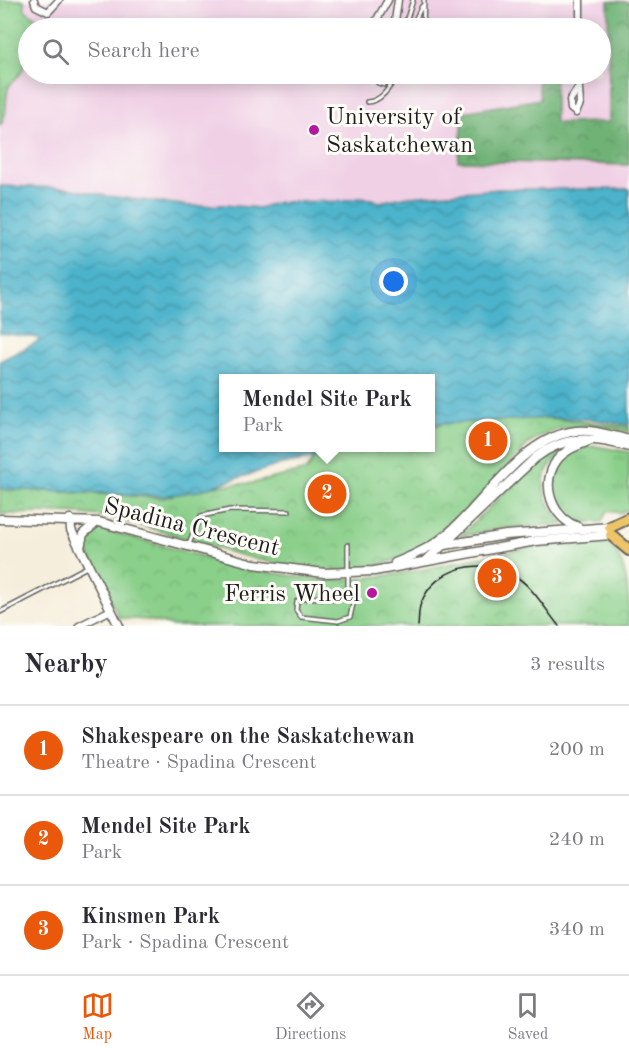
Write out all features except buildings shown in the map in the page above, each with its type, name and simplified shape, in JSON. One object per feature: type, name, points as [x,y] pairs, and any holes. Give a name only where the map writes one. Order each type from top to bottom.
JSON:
[{"type":"main road","points":[[629,518],[610,531],[629,550]]},
{"type":"street","points":[[34,0],[36,6],[45,12],[53,9],[59,0]]},
{"type":"street","points":[[378,18],[388,0]]},
{"type":"street","points":[[395,18],[398,0]]},
{"type":"street","points":[[579,18],[580,0]]},
{"type":"street","points":[[577,84],[577,90]]},
{"type":"street","name":"Spadina Crescent","points":[[421,552],[438,542],[526,456],[544,442],[572,432],[584,431],[629,440]]},
{"type":"street","points":[[581,528],[565,520],[553,504],[549,489],[550,474],[558,459],[565,452],[596,438]]},
{"type":"street","name":"Spadina Crescent","points":[[426,561],[543,451],[563,441],[596,438],[629,447]]},
{"type":"street","name":"Spadina Crescent","points":[[0,519],[70,519],[99,522],[272,567],[306,573],[374,571],[536,541],[610,531]]},
{"type":"street","points":[[70,519],[70,527],[119,626]]},
{"type":"street","points":[[80,547],[83,534],[99,522]]},
{"type":"street","name":"Spadina Crescent","points":[[374,571],[444,545],[506,535],[581,528],[610,531]]},
{"type":"street","points":[[79,626],[111,610]]},
{"type":"lane","points":[[407,18],[413,0]]},
{"type":"lane","points":[[424,2],[424,18]]},
{"type":"lane","points":[[416,18],[424,2]]},
{"type":"lane","points":[[367,102],[374,102],[385,94],[392,84]]},
{"type":"lane","points":[[188,546],[201,516],[230,510],[288,511]]},
{"type":"lane","points":[[348,544],[348,593],[353,599],[353,611],[344,621],[301,617],[296,610],[297,601],[303,598],[340,599],[348,593]]},
{"type":"lane","points":[[0,612],[89,567]]},
{"type":"shaded area","name":"University of Saskatchewan","points":[[0,0],[629,0],[629,189],[501,189],[409,196],[379,202],[359,198],[344,201],[279,202],[259,208],[175,206],[133,199],[0,186]]},
{"type":"green space","points":[[0,0],[24,0],[25,10],[36,18],[18,18],[18,76],[9,86],[5,113],[0,125]]},
{"type":"green space","points":[[608,1],[629,2],[629,165],[458,161],[464,112],[540,99],[538,84],[555,84],[555,123],[609,122],[611,18],[608,18]]},
{"type":"green space","points":[[550,418],[629,427],[629,432],[602,427],[577,426],[541,437],[528,444],[488,488],[440,533],[409,554],[372,567],[334,570],[294,567],[254,559],[136,524],[88,514],[0,514],[0,488],[164,498],[197,487],[253,483],[307,470],[317,453],[321,452],[435,452],[435,425],[474,419]]},
{"type":"green space","points":[[575,443],[550,466],[544,481],[546,497],[554,512],[565,524],[506,528],[460,536],[538,459],[546,453]]},
{"type":"green space","points":[[595,446],[629,452],[629,509],[620,513],[607,511],[602,522],[580,522],[566,516],[560,509],[553,493],[553,476],[556,467],[565,457],[577,450]]},
{"type":"green space","points":[[100,529],[258,571],[324,580],[358,579],[410,572],[540,545],[602,540],[618,555],[626,577],[629,626],[173,626],[148,620],[119,618],[85,544],[91,534]]},
{"type":"water","points":[[0,186],[68,188],[107,196],[191,206],[224,205],[259,208],[279,202],[344,201],[359,198],[379,202],[409,196],[501,189],[629,189],[629,425],[589,419],[550,418],[435,424],[435,374],[219,374],[219,452],[337,452],[282,464],[198,491],[164,496],[0,489],[0,361],[39,341],[38,338],[0,333]]},
{"type":"railway","points":[[418,626],[420,606],[428,591],[437,581],[448,574],[473,566],[487,566],[512,574],[532,591],[559,626]]},
{"type":"place","name":"University of Saskatchewan","points":[[314,130]]},
{"type":"place","name":"Shakespeare on the Saskatchewan","points":[[488,441]]},
{"type":"place","name":"Mendel Site Park","points":[[327,494]]},
{"type":"place","name":"Kinsmen Park","points":[[497,578]]},
{"type":"place","name":"Ferris Wheel","points":[[372,593]]}]
